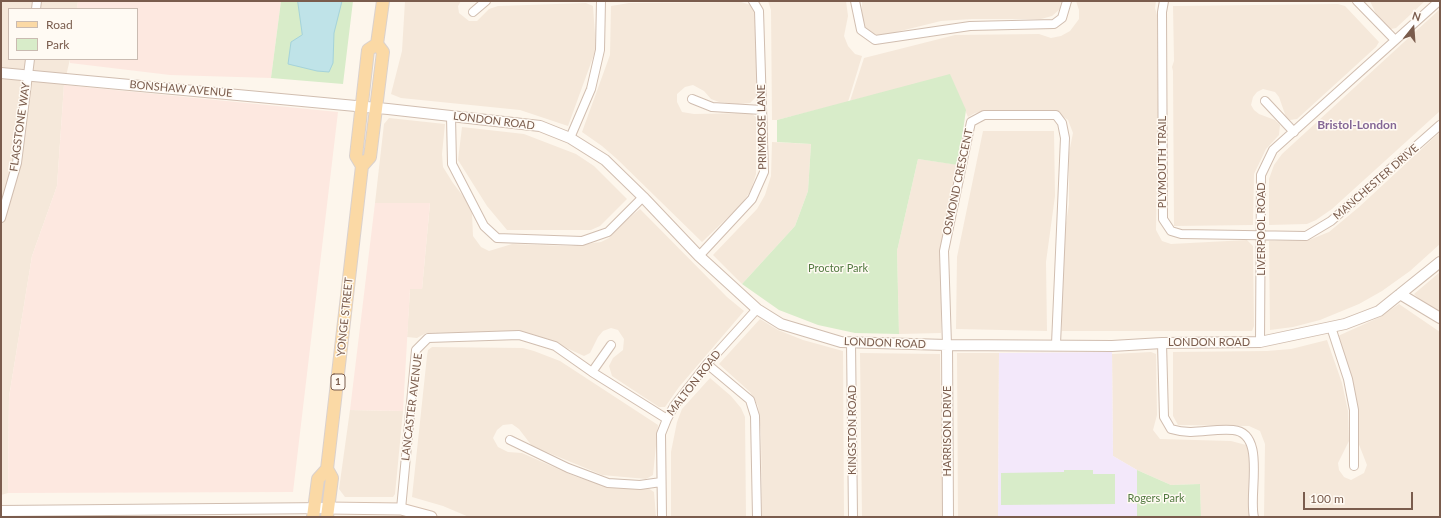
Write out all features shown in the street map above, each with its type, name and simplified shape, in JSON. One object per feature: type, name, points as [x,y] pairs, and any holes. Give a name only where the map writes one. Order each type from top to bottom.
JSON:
[{"type":"main road","name":"YONGE STREET","points":[[314,512],[318,479],[327,469],[362,166],[370,157],[383,52],[378,44],[383,1]]},
{"type":"main road","name":"YONGE STREET","points":[[362,166],[356,156],[368,50],[378,44]]},
{"type":"main road","name":"YONGE STREET","points":[[327,469],[332,478],[328,513]]},
{"type":"main road","points":[[328,513],[400,509],[431,517]]},
{"type":"street","points":[[473,12],[486,1]]},
{"type":"street","points":[[570,138],[591,89],[600,50],[601,1]]},
{"type":"street","name":"PRIMROSE LANE","points":[[699,256],[752,199],[764,172],[759,11],[753,1]]},
{"type":"street","points":[[855,1],[861,30],[875,40],[970,26],[1054,24],[1062,18],[1067,1]]},
{"type":"street","name":"PLYMOUTH TRAIL","points":[[1164,1],[1162,12],[1163,219],[1171,231],[1181,234],[1261,234]]},
{"type":"street","points":[[1357,1],[1395,40]]},
{"type":"street","name":"LIVERPOOL ROAD","points":[[1260,342],[1261,174],[1273,150],[1439,1]]},
{"type":"street","name":"FLAGSTONE WAY","points":[[1,218],[17,163],[30,60]]},
{"type":"street","name":"BONSHAW AVENUE","points":[[1,73],[362,106]]},
{"type":"street","points":[[692,99],[712,107],[762,110]]},
{"type":"street","points":[[1264,101],[1294,132]]},
{"type":"street","name":"LONDON ROAD","points":[[362,106],[540,126],[570,138],[605,160],[643,197],[699,256],[757,309],[781,324],[841,342],[947,345],[1056,344],[1112,346],[1162,343],[1260,342],[1331,328],[1379,311],[1440,262]]},
{"type":"street","name":"OSMOND CRESCENT","points":[[947,345],[944,251],[971,122],[984,116],[1056,115],[1062,123],[1065,138],[1056,344]]},
{"type":"street","points":[[451,116],[452,164],[484,226],[497,238],[582,241],[608,232],[643,197]]},
{"type":"street","name":"MANCHESTER DRIVE","points":[[1261,234],[1306,236],[1332,221],[1440,125]]},
{"type":"street","points":[[1400,294],[1440,318]]},
{"type":"street","name":"MALTON ROAD","points":[[662,517],[661,434],[666,419],[674,406],[707,364],[757,309]]},
{"type":"street","points":[[1331,328],[1348,379],[1354,410],[1354,466]]},
{"type":"street","name":"LANCASTER AVENUE","points":[[400,509],[416,350],[428,338],[519,335],[555,346],[592,372],[666,419]]},
{"type":"street","name":"KINGSTON ROAD","points":[[851,342],[853,517]]},
{"type":"street","points":[[1162,343],[1164,417],[1172,429],[1185,433],[1233,430],[1244,433],[1250,440],[1253,451],[1254,517]]},
{"type":"street","points":[[592,372],[611,345]]},
{"type":"street","name":"HARRISON DRIVE","points":[[947,345],[948,517]]},
{"type":"street","points":[[707,364],[750,400],[755,416],[758,517]]},
{"type":"street","points":[[510,440],[568,468],[608,483],[640,485],[661,482]]},
{"type":"street","points":[[1,511],[328,513]]},
{"type":"shaded area","points":[[1,1],[78,1],[77,8],[8,8],[8,60],[70,60],[64,85],[57,186],[32,256],[9,397],[8,493],[1,495]]},
{"type":"shaded area","points":[[78,1],[281,1],[271,78],[170,75],[70,63],[70,60],[138,60],[138,8],[77,8]]},
{"type":"shaded area","points":[[405,1],[461,1],[458,6],[459,13],[469,21],[477,21],[489,9],[498,6],[586,3],[593,6],[596,49],[568,126],[520,110],[401,98],[391,94],[402,51]]},
{"type":"shaded area","points":[[768,1],[846,1],[848,16],[844,36],[848,46],[855,54],[862,56],[848,102],[772,120],[771,10]]},
{"type":"shaded area","points":[[862,1],[1061,1],[1060,9],[1052,16],[1041,19],[972,19],[941,21],[876,37],[867,32],[862,20]]},
{"type":"shaded area","points":[[1076,1],[1156,1],[1158,117],[1156,230],[1162,241],[1171,244],[1247,240],[1253,246],[1254,326],[1252,331],[1062,331],[1061,256],[1069,204],[1069,153],[1073,133],[1068,120],[1057,113],[1000,115],[984,111],[975,113],[968,117],[950,75],[850,101],[864,58],[955,35],[1039,34],[1051,38],[1061,36],[1070,31],[1079,19],[1079,10]]},
{"type":"shaded area","points":[[1370,1],[1425,1],[1396,28],[1391,29],[1385,26],[1377,16]]},
{"type":"shaded area","points":[[741,2],[751,5],[756,12],[757,96],[750,103],[738,104],[719,102],[711,99],[704,91],[693,85],[685,87],[677,94],[677,102],[682,112],[694,114],[751,113],[756,117],[756,174],[751,190],[742,204],[702,242],[617,159],[582,132],[610,55],[611,6],[629,3]]},
{"type":"shaded area","points":[[1338,4],[1345,6],[1379,42],[1376,47],[1297,119],[1290,120],[1286,117],[1279,97],[1275,92],[1263,89],[1257,92],[1253,97],[1251,105],[1254,110],[1259,114],[1275,120],[1280,125],[1279,135],[1266,149],[1254,174],[1253,225],[1174,226],[1172,67],[1174,61],[1173,6]]},
{"type":"shaded area","points":[[1440,9],[1440,111],[1332,209],[1316,220],[1307,224],[1269,225],[1269,179],[1274,165],[1282,154]]},
{"type":"shaded area","points":[[64,85],[338,112],[293,492],[8,493],[9,397],[32,256],[57,186]]},
{"type":"shaded area","points":[[389,118],[445,124],[442,154],[443,167],[466,200],[472,213],[473,236],[481,247],[489,251],[512,244],[570,246],[601,242],[609,238],[620,225],[640,209],[727,297],[744,311],[679,387],[665,407],[659,407],[612,376],[609,366],[613,358],[623,350],[624,339],[618,330],[611,328],[603,331],[598,337],[590,353],[584,356],[549,340],[516,332],[426,333],[417,338],[407,337],[410,289],[422,289],[430,203],[375,203],[384,124]]},
{"type":"shaded area","points":[[462,127],[524,134],[576,154],[594,166],[627,199],[600,226],[591,230],[507,230],[487,206],[458,160]]},
{"type":"shaded area","points":[[983,131],[1054,131],[1055,196],[1046,262],[1047,331],[956,329],[957,257]]},
{"type":"shaded area","points":[[1440,132],[1440,244],[1410,271],[1382,291],[1359,304],[1320,320],[1293,327],[1270,330],[1269,241],[1309,240],[1329,232],[1359,207]]},
{"type":"shaded area","points":[[772,142],[811,144],[808,191],[795,226],[742,284],[713,255],[757,209],[765,195],[771,176]]},
{"type":"shaded area","points":[[918,159],[960,165],[941,266],[941,333],[899,334],[897,251]]},
{"type":"shaded area","points":[[375,203],[430,203],[422,289],[410,289],[403,411],[350,410]]},
{"type":"shaded area","points":[[1440,272],[1440,313],[1424,304],[1414,294]]},
{"type":"shaded area","points":[[1399,304],[1440,332],[1440,517],[1264,517],[1265,444],[1260,431],[1249,426],[1178,425],[1173,416],[1173,352],[1267,351],[1291,349],[1327,340],[1342,383],[1348,411],[1349,441],[1338,463],[1339,470],[1344,477],[1351,480],[1364,473],[1367,465],[1356,437],[1357,405],[1352,380],[1338,336],[1380,317]]},
{"type":"shaded area","points":[[760,319],[778,330],[803,340],[843,351],[844,517],[762,517],[761,434],[758,406],[750,392],[719,364]]},
{"type":"shaded area","points":[[432,347],[523,348],[534,351],[560,361],[658,425],[653,475],[646,479],[602,475],[532,446],[519,429],[512,424],[503,425],[497,430],[493,438],[498,447],[508,452],[522,453],[574,476],[616,487],[648,488],[654,492],[656,517],[469,517],[443,506],[412,497],[427,356],[428,350]]},
{"type":"shaded area","points":[[1112,352],[1113,456],[1137,470],[1137,517],[998,517],[999,353]]},
{"type":"shaded area","points":[[1151,352],[1156,354],[1157,415],[1153,430],[1160,439],[1231,441],[1246,445],[1250,455],[1250,517],[1201,517],[1200,484],[1171,485],[1137,470],[1113,456],[1112,354]]},
{"type":"shaded area","points":[[860,353],[940,354],[943,517],[862,517]]},
{"type":"shaded area","points":[[957,353],[999,353],[998,517],[958,517]]},
{"type":"shaded area","points":[[710,378],[731,396],[741,408],[745,417],[746,517],[671,517],[671,452],[677,422],[682,409]]},
{"type":"shaded area","points":[[350,410],[403,411],[395,494],[393,497],[345,497],[339,489]]},
{"type":"green space","points":[[281,1],[353,1],[343,84],[271,78]]},
{"type":"green space","name":"Proctor Park","points":[[950,74],[966,110],[958,165],[918,159],[897,251],[899,334],[855,333],[818,325],[779,310],[742,284],[795,226],[808,191],[811,144],[777,142],[777,120]]},
{"type":"green space","points":[[1064,470],[1093,470],[1093,474],[1115,474],[1115,504],[1001,505],[1001,473],[1064,472]]},
{"type":"green space","name":"Rogers Park","points":[[1137,470],[1171,485],[1200,484],[1201,517],[1137,517]]},
{"type":"water","points":[[298,1],[342,1],[334,33],[333,63],[329,72],[317,71],[288,64],[291,42],[302,35]]},
{"type":"district","name":"Bristol-London","points":[[1357,125]]}]
